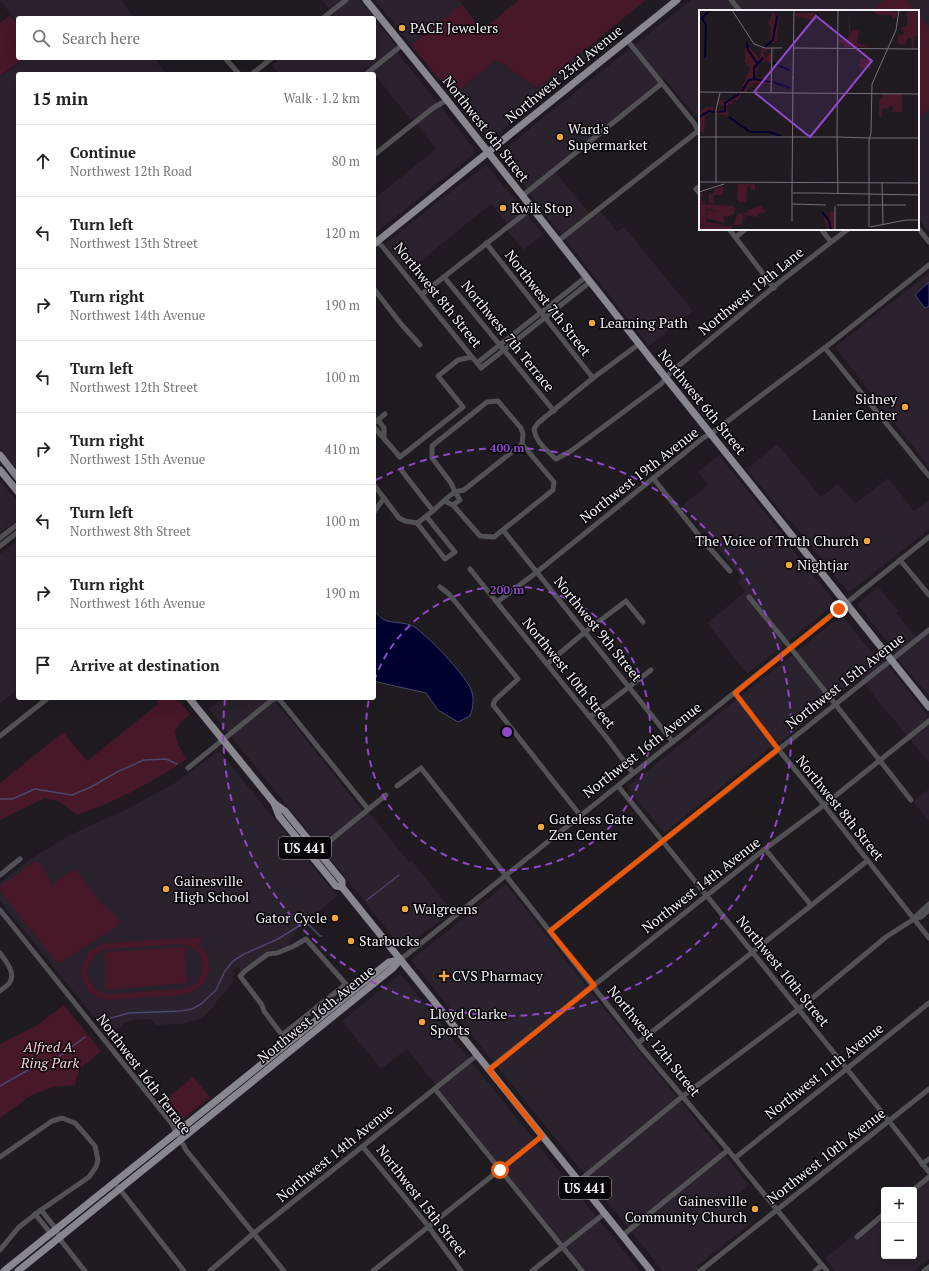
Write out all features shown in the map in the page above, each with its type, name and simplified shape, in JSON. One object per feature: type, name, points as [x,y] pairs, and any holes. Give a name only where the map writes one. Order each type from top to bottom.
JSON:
[{"type":"main road","name":"Northwest 6th Street","points":[[366,0],[929,707]]},
{"type":"main road","name":"Northwest 23rd Avenue","points":[[376,241],[488,153],[677,0]]},
{"type":"main road","points":[[0,455],[16,475]]},
{"type":"main road","points":[[0,470],[16,490]]},
{"type":"main road","name":"US 441","points":[[191,700],[274,802],[285,811],[342,881],[342,887],[651,1271]]},
{"type":"main road","name":"US 441","points":[[274,802],[279,816],[336,886],[342,887]]},
{"type":"main road","points":[[279,816],[288,820],[313,850],[317,850]]},
{"type":"main road","name":"Northwest 16th Avenue","points":[[4,1271],[352,991],[389,962],[400,960]]},
{"type":"main road","name":"Northwest 16th Avenue","points":[[18,1271],[388,972],[400,960]]},
{"type":"main road","points":[[288,1043],[292,1050]]},
{"type":"main road","points":[[247,1076],[251,1083]]},
{"type":"street","points":[[326,16],[346,0]]},
{"type":"street","points":[[731,0],[739,10]]},
{"type":"street","points":[[558,241],[699,132],[627,40]]},
{"type":"street","points":[[368,72],[402,45]]},
{"type":"street","points":[[227,60],[237,72]]},
{"type":"street","points":[[254,72],[270,60]]},
{"type":"street","points":[[522,196],[662,84]]},
{"type":"street","points":[[376,153],[433,108],[447,100]]},
{"type":"street","points":[[422,294],[532,208]]},
{"type":"street","points":[[919,229],[929,242]]},
{"type":"street","points":[[730,230],[774,288]]},
{"type":"street","points":[[736,237],[745,230]]},
{"type":"street","points":[[822,230],[831,242]]},
{"type":"street","name":"Northwest 19th Lane","points":[[554,411],[538,423],[534,430],[535,437],[541,445],[556,459],[571,451],[661,384],[671,372],[847,230]]},
{"type":"street","name":"Northwest 8th Street","points":[[376,243],[382,246],[481,368],[504,350]]},
{"type":"street","name":"Northwest 7th Street","points":[[486,243],[542,316],[593,378]]},
{"type":"street","name":"Northwest 19th Avenue","points":[[497,602],[537,572],[703,438],[711,434],[825,348],[929,265]]},
{"type":"street","name":"Northwest 7th Terrace","points":[[444,277],[554,411]]},
{"type":"street","points":[[504,350],[542,316],[588,280]]},
{"type":"street","points":[[376,292],[401,324],[420,345]]},
{"type":"street","points":[[477,363],[499,345],[542,316]]},
{"type":"street","points":[[554,411],[593,378],[639,344]]},
{"type":"street","points":[[825,348],[929,476]]},
{"type":"street","points":[[376,429],[400,457],[463,408],[438,376],[458,360],[472,357]]},
{"type":"street","points":[[417,523],[433,511],[447,497],[455,492],[464,490],[522,444],[524,434],[521,428],[498,401],[487,402],[432,446],[432,458],[451,483],[455,492],[460,500],[453,505]]},
{"type":"street","points":[[384,438],[384,428],[376,421],[385,414]]},
{"type":"street","points":[[444,501],[453,505],[480,536],[494,537],[553,490],[554,482],[522,444]]},
{"type":"street","points":[[402,471],[433,511]]},
{"type":"street","points":[[653,478],[730,572]]},
{"type":"street","points":[[376,488],[399,518],[405,521],[417,523],[445,559],[455,552],[426,516]]},
{"type":"street","points":[[376,509],[384,498]]},
{"type":"street","points":[[0,538],[16,526]]},
{"type":"street","name":"Northwest 9th Street","points":[[503,530],[673,742]]},
{"type":"street","points":[[0,546],[16,534]]},
{"type":"street","name":"Northwest 16th Avenue","points":[[400,960],[929,537]]},
{"type":"street","points":[[900,560],[929,595]]},
{"type":"street","name":"Northwest 10th Street","points":[[470,570],[590,717],[633,773]]},
{"type":"street","points":[[440,587],[450,594],[518,679],[495,700],[493,705],[580,815]]},
{"type":"street","points":[[749,597],[911,800]]},
{"type":"street","points":[[547,664],[626,600],[643,622]]},
{"type":"street","name":"Northwest 15th Avenue","points":[[550,931],[929,630]]},
{"type":"street","points":[[590,717],[651,670]]},
{"type":"street","name":"Northwest 8th Street","points":[[735,693],[929,938]]},
{"type":"street","points":[[0,736],[45,700]]},
{"type":"street","points":[[188,768],[272,700]]},
{"type":"street","points":[[280,700],[368,809]]},
{"type":"street","name":"Northwest 14th Avenue","points":[[489,1070],[765,849],[824,805],[929,721]]},
{"type":"street","name":"Northwest 12th Street","points":[[397,786],[421,768],[594,985],[638,1043],[735,1158],[826,1271]]},
{"type":"street","name":"Northwest 10th Street","points":[[618,786],[929,1172]]},
{"type":"street","points":[[317,850],[325,847],[326,843],[386,795]]},
{"type":"street","points":[[765,849],[811,906]]},
{"type":"street","points":[[0,874],[20,858]]},
{"type":"street","points":[[638,1043],[867,861]]},
{"type":"street","points":[[914,919],[929,904]]},
{"type":"street","name":"Northwest 16th Terrace","points":[[0,910],[172,1124],[186,1150],[284,1271]]},
{"type":"street","points":[[579,1181],[683,1096],[799,1009],[886,937],[929,910]]},
{"type":"street","points":[[288,1043],[264,1012],[262,1006],[240,976],[246,970],[268,954],[277,953],[306,939],[352,991]]},
{"type":"street","points":[[0,953],[11,972],[12,978],[9,984],[0,991]]},
{"type":"street","points":[[282,1035],[346,984]]},
{"type":"street","name":"Northwest 11th Avenue","points":[[735,1158],[929,1003]]},
{"type":"street","name":"Northwest 14th Avenue","points":[[210,1271],[254,1233],[477,1055]]},
{"type":"street","points":[[434,1089],[582,1271]]},
{"type":"street","name":"Northwest 10th Avenue","points":[[700,1271],[929,1089]]},
{"type":"street","points":[[0,1157],[52,1121],[62,1118],[75,1123],[94,1146],[98,1160],[96,1167],[89,1177],[41,1210],[20,1227],[0,1250]]},
{"type":"street","points":[[373,1271],[542,1136]]},
{"type":"street","name":"Northwest 15th Street","points":[[363,1147],[428,1227],[461,1271]]},
{"type":"street","points":[[623,1235],[728,1150]]},
{"type":"street","points":[[922,1164],[929,1159]]},
{"type":"street","points":[[917,1187],[929,1177]]},
{"type":"street","points":[[114,1182],[184,1271]]},
{"type":"street","points":[[41,1210],[53,1231]]},
{"type":"street","points":[[532,1271],[605,1213]]},
{"type":"street","points":[[36,1214],[53,1231],[85,1271]]},
{"type":"street","points":[[857,1237],[881,1217]]},
{"type":"street","points":[[815,1271],[822,1265]]},
{"type":"street","points":[[924,1271],[929,1267]]},
{"type":"shaded area","points":[[0,0],[121,0],[133,16],[16,16],[16,20]]},
{"type":"shaded area","points":[[322,0],[360,0],[373,16],[333,16],[334,15]]},
{"type":"shaded area","points":[[375,0],[459,0],[462,4],[411,45]]},
{"type":"shaded area","points":[[691,0],[929,0],[929,232],[919,220],[919,10],[699,10],[699,120],[664,78],[552,168],[589,213],[601,212],[617,232],[624,227],[693,311],[649,346],[532,197],[502,156],[502,152]]},
{"type":"shaded area","points":[[376,20],[395,44],[400,56],[475,150],[474,154],[376,232],[376,197],[436,149],[376,76],[376,72],[373,72],[368,66],[360,72],[277,72],[272,65],[278,60],[376,60]]},
{"type":"shaded area","points":[[582,52],[589,62],[492,138],[487,138],[452,95],[497,60],[537,88]]},
{"type":"shaded area","points":[[23,60],[156,60],[165,72],[16,72],[16,468],[0,448],[0,77]]},
{"type":"shaded area","points":[[486,165],[543,234],[524,250],[509,233],[505,221],[491,204],[407,272],[385,244]]},
{"type":"shaded area","name":"Sidney Lanier Center","points":[[929,273],[929,467],[835,347]]},
{"type":"shaded area","points":[[929,282],[929,306],[925,308],[915,295]]},
{"type":"shaded area","points":[[777,444],[821,497],[838,484],[855,504],[888,478],[914,511],[929,500],[929,529],[851,591],[847,591],[747,469]]},
{"type":"shaded area","points":[[719,455],[834,601],[834,605],[747,674],[707,623],[745,592],[738,582],[742,578],[683,505],[708,485],[698,472]]},
{"type":"shaded area","points":[[0,480],[16,500],[16,521],[0,533]]},
{"type":"shaded area","points":[[16,542],[16,691],[0,703],[0,554]]},
{"type":"shaded area","points":[[878,587],[898,611],[896,613],[919,641],[929,634],[929,696],[898,659],[893,649],[857,604]]},
{"type":"shaded area","points":[[376,612],[385,620],[413,626],[446,657],[469,685],[473,698],[472,710],[470,716],[458,722],[438,710],[426,693],[377,682]]},
{"type":"shaded area","points":[[842,615],[872,653],[874,651],[880,659],[889,666],[929,717],[929,762],[859,678],[782,741],[770,748],[664,833],[627,787]]},
{"type":"shaded area","points":[[220,700],[275,700],[362,810],[371,815],[409,862],[411,860],[452,911],[405,948],[402,948],[209,709]]},
{"type":"shaded area","name":"Gainesville High School","points":[[219,751],[337,896],[297,930],[290,940],[290,945],[270,952],[244,967],[241,972],[238,967],[233,971],[235,975],[232,977],[234,979],[227,990],[202,1018],[181,1024],[156,1025],[150,1019],[134,1020],[123,1024],[111,1038],[0,901],[0,883],[29,860],[72,834],[125,810],[172,785]]},
{"type":"shaded area","points":[[929,789],[929,821],[913,802]]},
{"type":"shaded area","points":[[506,884],[586,986],[749,1185],[733,1199],[751,1223],[697,1266],[701,1271],[663,1271],[411,960]]},
{"type":"shaded area","points":[[399,975],[402,976],[640,1271],[584,1271],[407,1049],[381,1069],[342,1021]]},
{"type":"shaded area","points":[[929,1176],[929,1259],[914,1271],[835,1271],[825,1258],[881,1213],[881,1259],[917,1259],[917,1187]]},
{"type":"green space","points":[[519,0],[646,0],[537,88],[497,60],[452,95],[411,45],[462,4],[482,30]]},
{"type":"green space","points":[[884,0],[907,0],[915,10],[871,10]]},
{"type":"green space","points":[[10,15],[16,22],[16,60],[22,60],[0,76],[0,23]]},
{"type":"green space","points":[[919,15],[929,27],[929,109],[919,117]]},
{"type":"green space","points":[[155,700],[179,700],[190,714],[179,724],[175,732],[178,745],[187,759],[134,791],[92,810],[77,815],[58,801],[45,798],[0,820],[0,783],[63,732],[87,761],[158,704]]},
{"type":"green space","points":[[35,861],[44,869],[51,886],[75,869],[100,902],[119,919],[118,926],[58,964],[0,891],[0,886]]},
{"type":"green space","points":[[201,937],[201,943],[197,943],[204,950],[208,958],[208,974],[199,988],[182,995],[107,1000],[96,996],[87,989],[83,981],[81,971],[83,962],[88,953],[96,947],[108,943]],"holes":[[[183,944],[192,947],[202,959],[203,967],[197,981],[191,986],[182,989],[108,994],[99,991],[92,986],[89,979],[89,964],[93,957],[100,952],[109,949]]]},
{"type":"green space","points":[[185,947],[187,983],[105,990],[105,952]]},
{"type":"green space","name":"Alfred A. Ring Park","points":[[64,1005],[101,1051],[79,1070],[75,1085],[53,1087],[30,1096],[0,1118],[0,1044],[34,1027]]},
{"type":"green space","points":[[193,1077],[210,1097],[183,1119],[167,1098]]},
{"type":"waterway","points":[[0,799],[12,799],[35,789],[72,795],[144,760],[166,759],[177,764]]},
{"type":"waterway","points":[[367,900],[399,875]]},
{"type":"waterway","points":[[102,1024],[111,1018],[129,1013],[181,1011],[192,1009],[201,1004],[216,990],[225,971],[233,961],[244,954],[278,939],[302,924],[309,925],[320,936],[322,936]]},
{"type":"waterway","points":[[0,1086],[30,1069],[58,1057],[85,1037]]},
{"type":"place","name":"PACE Jewelers","points":[[402,28]]},
{"type":"place","name":"Ward's Supermarket","points":[[560,137]]},
{"type":"place","name":"Kwik Stop","points":[[503,208]]},
{"type":"place","name":"Learning Path","points":[[592,323]]},
{"type":"place","name":"Sidney Lanier Center","points":[[905,407]]},
{"type":"place","name":"The Voice of Truth Church","points":[[867,541]]},
{"type":"place","name":"Nightjar","points":[[789,565]]},
{"type":"place","name":"Gateless Gate Zen Center","points":[[541,827]]},
{"type":"place","name":"Gainesville High School","points":[[166,889]]},
{"type":"place","name":"Walgreens","points":[[405,909]]},
{"type":"place","name":"Gator Cycle","points":[[335,918]]},
{"type":"place","name":"Starbucks","points":[[351,941]]},
{"type":"place","name":"CVS Pharmacy","points":[[444,976]]},
{"type":"place","name":"Lloyd Clarke Sports","points":[[422,1022]]},
{"type":"place","name":"Gainesville Community Church","points":[[755,1209]]},
{"type":"route","points":[[500,1170],[542,1136],[489,1070],[594,985],[550,931],[778,749],[735,693],[839,609]]}]
